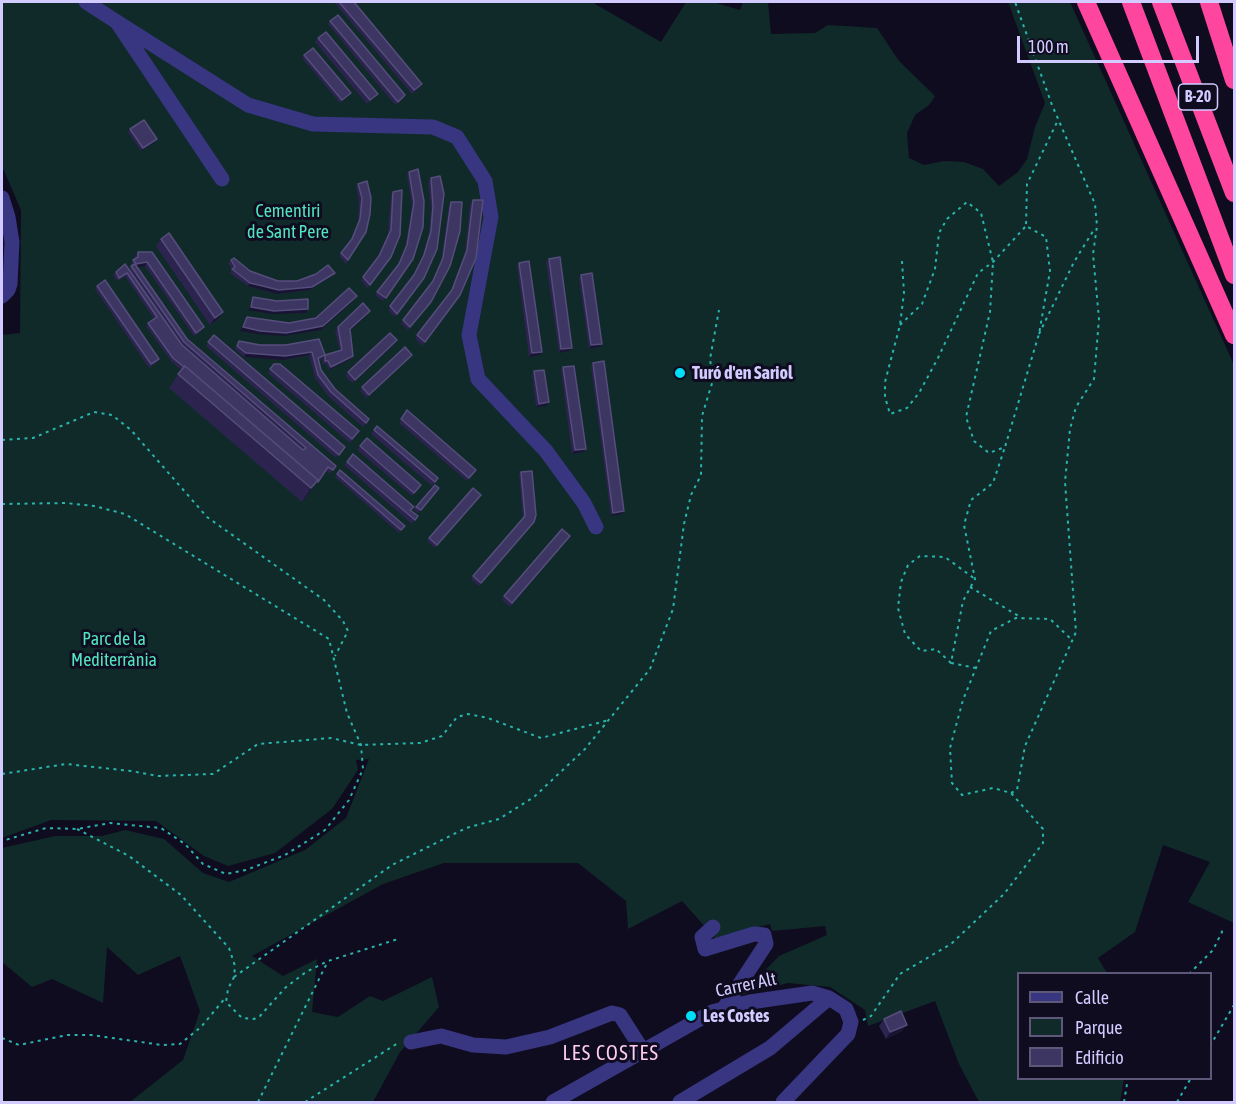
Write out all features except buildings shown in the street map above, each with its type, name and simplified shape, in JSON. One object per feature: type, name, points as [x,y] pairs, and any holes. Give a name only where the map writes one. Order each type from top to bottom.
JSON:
[{"type":"highway","points":[[1086,2],[1234,335]]},
{"type":"highway","name":"B-20","points":[[1131,2],[1234,275]]},
{"type":"highway","name":"B-20","points":[[1161,2],[1234,193]]},
{"type":"highway","points":[[1209,2],[1234,80]]},
{"type":"street","points":[[86,2],[248,105],[313,124],[432,127],[457,137],[485,181],[491,217],[469,335],[478,379],[546,451],[584,503],[596,527]]},
{"type":"street","points":[[117,22],[222,179]]},
{"type":"street","points":[[2,198],[12,243],[9,290],[2,296]]},
{"type":"street","points":[[713,927],[702,937],[705,949],[754,934],[764,935],[766,944],[724,1008]]},
{"type":"street","name":"Carrer Alt","points":[[554,1102],[712,1012],[812,993],[829,998]]},
{"type":"street","points":[[680,1102],[770,1048],[829,998],[846,1010],[851,1022],[848,1034],[783,1102]]},
{"type":"street","points":[[411,1042],[441,1036],[472,1045],[506,1047],[550,1037],[599,1016],[612,1013],[620,1015],[643,1052]]},
{"type":"path","points":[[1011,793],[1017,790],[1024,746],[1076,632],[1065,482],[1070,429],[1076,406],[1094,379],[1099,319],[1093,254],[1097,226],[1095,204],[1058,120],[1015,2]]},
{"type":"path","points":[[902,261],[904,293],[900,325],[885,382],[885,397],[890,414],[908,408],[919,393],[939,358],[978,273],[993,262],[1026,226],[1028,184],[1058,120]]},
{"type":"path","points":[[900,325],[922,304],[935,269],[939,232],[947,219],[967,202],[981,213],[993,262],[990,312],[966,417],[974,441],[988,453],[1005,447]]},
{"type":"path","points":[[951,663],[963,601],[975,579],[964,525],[971,500],[993,483],[1038,337],[1050,271],[1046,237],[1026,226]]},
{"type":"path","points":[[1038,337],[1074,262],[1097,226]]},
{"type":"path","points":[[234,976],[392,865],[466,828],[499,819],[534,797],[585,749],[650,669],[674,609],[684,524],[691,495],[701,474],[702,416],[713,380],[710,359],[719,310]]},
{"type":"path","points":[[2,440],[33,438],[94,412],[112,415],[131,430],[207,517],[324,600],[343,621],[348,631],[335,656]]},
{"type":"path","points":[[2,504],[66,503],[94,506],[125,514],[329,639],[335,656],[347,713],[361,745],[363,770],[349,800],[325,830],[285,855],[246,870],[226,874],[203,864],[185,844],[161,828],[110,824],[77,829],[46,828],[2,841]]},
{"type":"path","points":[[975,579],[945,556],[920,556],[908,565],[901,582],[898,608],[905,634],[921,651],[936,650],[951,663],[976,668]]},
{"type":"path","points":[[970,587],[1023,618]]},
{"type":"path","points":[[851,1022],[871,1016],[900,974],[959,937],[1004,894],[1043,843],[1043,829],[1011,793],[993,788],[962,795],[952,783],[950,748],[963,700],[991,631],[1016,618],[1050,620],[1072,641]]},
{"type":"path","points":[[2,774],[66,764],[158,776],[213,774],[258,744],[331,738],[361,745],[420,743],[442,736],[457,717],[468,714],[488,718],[541,738],[609,720]]},
{"type":"path","points":[[2,1038],[19,1045],[67,1035],[91,1035],[162,1045],[180,1044],[201,1028],[226,997],[234,976],[235,966],[229,948],[181,895],[129,856],[77,829]]},
{"type":"path","points":[[1190,972],[1213,950],[1222,932],[1221,927]]},
{"type":"path","points":[[226,997],[229,1007],[235,1014],[242,1018],[254,1019],[267,1010],[285,988],[328,961],[398,939]]},
{"type":"path","points":[[258,1102],[279,1065],[328,961]]},
{"type":"path","points":[[1212,1043],[1234,1005]]},
{"type":"path","points":[[305,1102],[397,1043],[411,1042]]},
{"type":"path","points":[[1124,1102],[1128,1080]]},
{"type":"path","points":[[1177,1102],[1190,1080]]},
{"type":"green space","points":[[2,2],[595,2],[661,42],[686,2],[713,2],[740,10],[743,2],[768,2],[771,34],[815,33],[828,25],[877,28],[899,61],[935,96],[929,105],[915,115],[907,133],[909,158],[924,165],[944,161],[964,162],[983,169],[999,186],[1018,172],[1027,159],[1035,127],[1045,103],[1008,2],[1070,2],[1234,365],[1234,923],[1188,902],[1210,862],[1163,845],[1135,932],[1098,958],[1106,972],[1017,972],[1017,1080],[1124,1080],[1120,1102],[979,1102],[959,1064],[935,1001],[868,1026],[865,1010],[830,987],[788,983],[741,995],[779,956],[827,935],[825,926],[772,931],[770,924],[716,939],[682,901],[628,929],[626,901],[578,863],[444,863],[383,884],[252,956],[283,976],[317,959],[312,1012],[338,1017],[370,996],[383,1001],[432,977],[439,1007],[400,1052],[373,1102],[130,1102],[183,1060],[200,1011],[180,956],[138,975],[107,947],[103,1003],[52,979],[32,987],[2,962],[2,848],[55,836],[102,836],[125,830],[164,839],[203,873],[229,882],[305,850],[346,818],[369,759],[356,760],[358,770],[332,809],[275,853],[228,866],[204,856],[156,821],[51,820],[2,838],[2,335],[20,333],[21,210],[2,166]]},
{"type":"place","name":"Turó d'en Sariol","points":[[680,373]]},
{"type":"place","name":"Les Costes","points":[[691,1016]]},
{"type":"district","name":"LES COSTES","points":[[611,1054]]},
{"type":"park label","name":"Cementiri de Sant Pere","points":[[288,221]]},
{"type":"park label","name":"Parc de la Mediterrània","points":[[114,649]]}]
